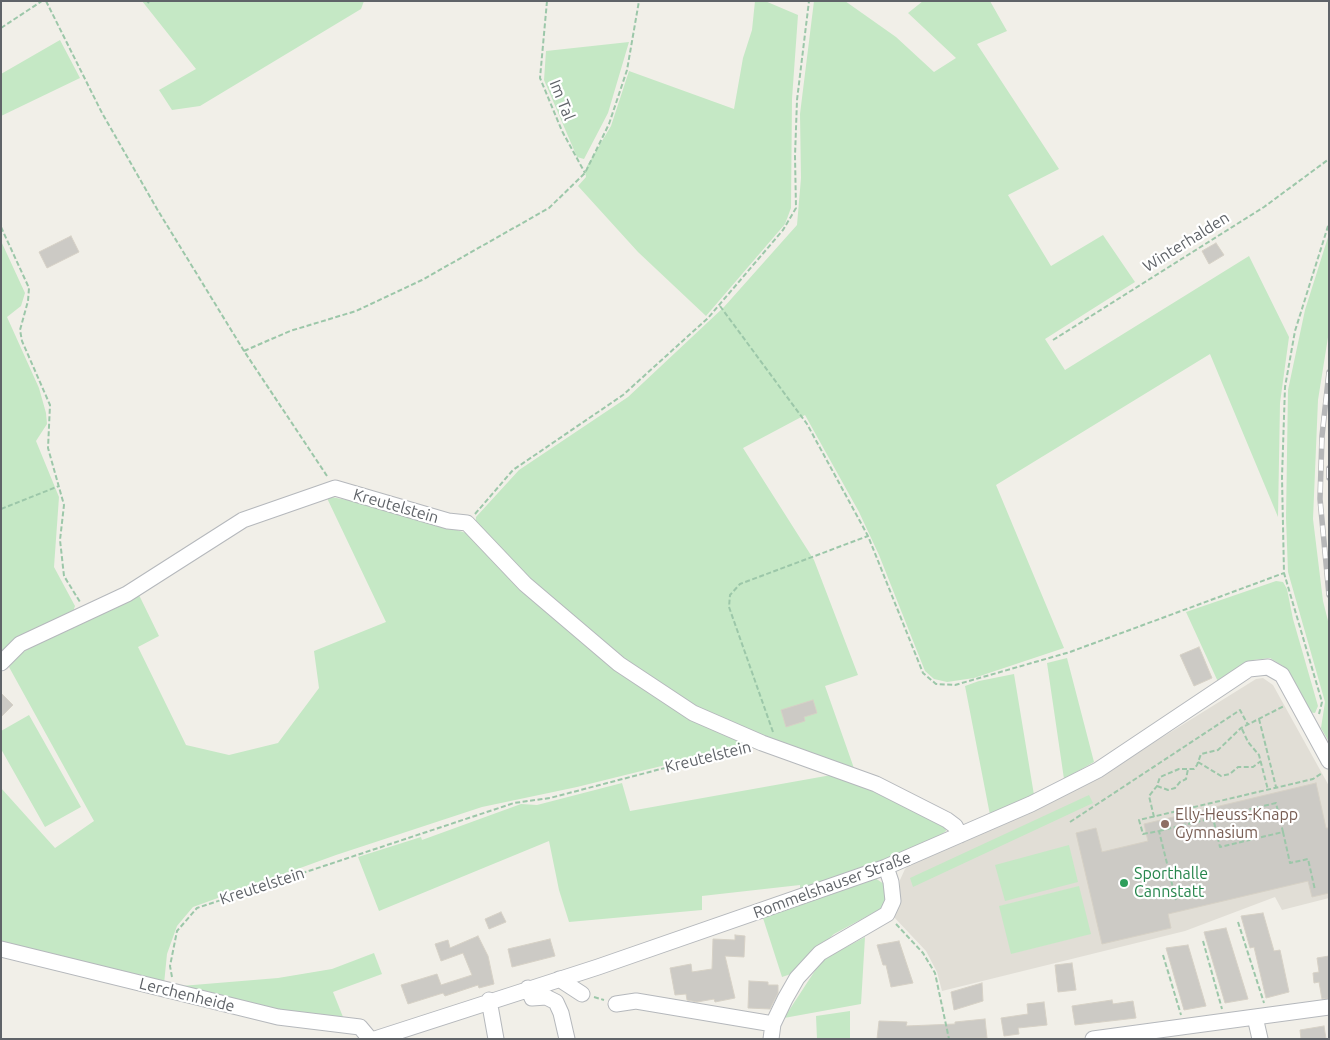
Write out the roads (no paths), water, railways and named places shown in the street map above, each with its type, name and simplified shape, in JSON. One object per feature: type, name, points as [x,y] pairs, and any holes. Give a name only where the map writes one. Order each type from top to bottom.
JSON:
[{"type":"street","name":"Kreutelstein","points":[[1,663],[20,644],[127,594],[243,520],[336,488],[448,521],[467,523],[525,584],[619,664],[693,714],[779,750],[876,784],[947,820],[955,826],[960,835]]},
{"type":"street","name":"Rommelshauser Straße","points":[[375,1039],[489,1000],[559,979],[886,867],[1031,804],[1098,770],[1249,669],[1268,667],[1282,675],[1307,723],[1326,766]]},
{"type":"street","points":[[616,1004],[636,1001],[772,1031],[797,978],[820,953],[887,914],[893,901],[891,882],[886,867]]},
{"type":"street","name":"Lerchenheide","points":[[1,949],[278,1018],[360,1027],[370,1039]]},
{"type":"street","points":[[559,979],[582,994]]},
{"type":"street","points":[[528,988],[532,998],[546,998],[556,1002],[561,1012],[567,1039]]},
{"type":"street","points":[[489,1000],[496,1039]]},
{"type":"street","points":[[1093,1039],[1329,1007]]},
{"type":"street","points":[[1260,1039],[1262,1016]]},
{"type":"railway","points":[[1329,372],[1322,436],[1320,499],[1329,595]]},
{"type":"railway","points":[[1329,468],[1329,478]]},
{"type":"place","name":"Elly-Heuss-Knapp Gymnasium","points":[[1165,824]]},
{"type":"place","name":"Sporthalle Cannstatt","points":[[1124,883]]}]
